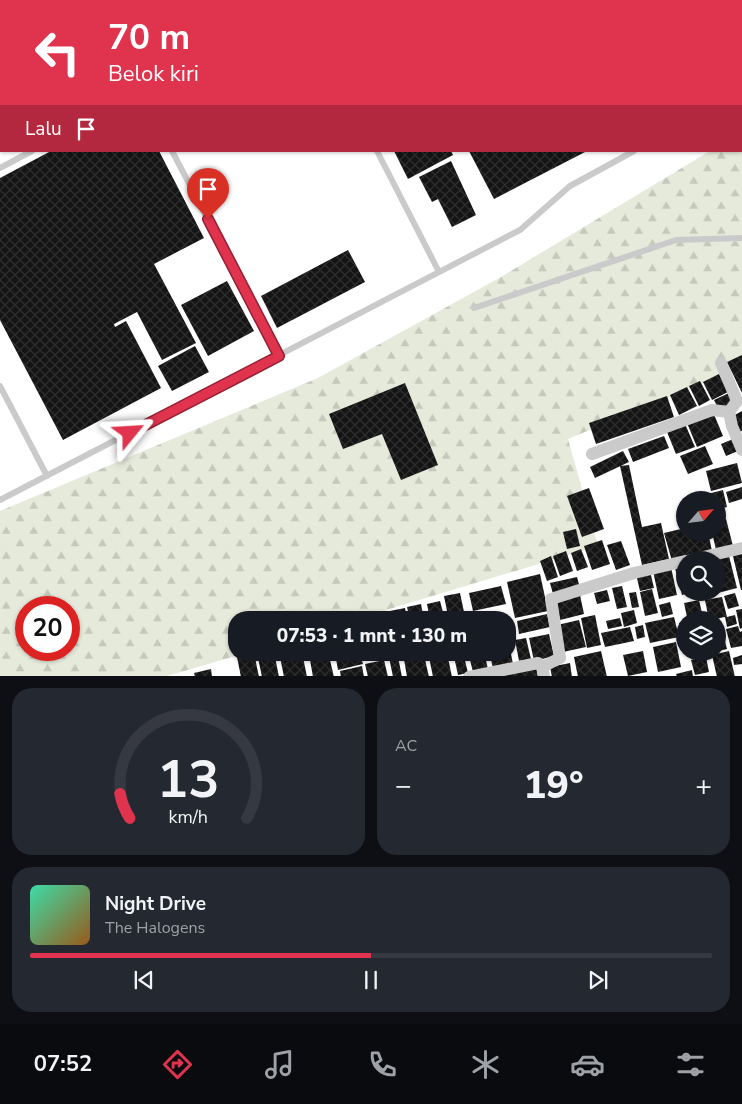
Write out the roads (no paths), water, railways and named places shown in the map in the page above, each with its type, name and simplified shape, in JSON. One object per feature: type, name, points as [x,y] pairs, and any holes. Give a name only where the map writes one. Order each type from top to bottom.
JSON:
[{"type":"street","points":[[722,364],[737,400],[729,412],[732,426],[742,450]]},
{"type":"street","points":[[592,454],[712,410],[729,412]]},
{"type":"street","points":[[726,552],[742,548]]},
{"type":"street","points":[[469,676],[538,663],[543,672],[560,658],[551,599],[638,572],[676,563]]},
{"type":"lane","points":[[0,168],[30,152]]},
{"type":"lane","points":[[173,152],[279,356]]},
{"type":"lane","points":[[378,152],[439,272]]},
{"type":"lane","points":[[0,500],[520,230],[570,186],[632,152]]},
{"type":"lane","points":[[474,308],[676,240],[742,238]]},
{"type":"lane","points":[[0,386],[47,476]]}]
